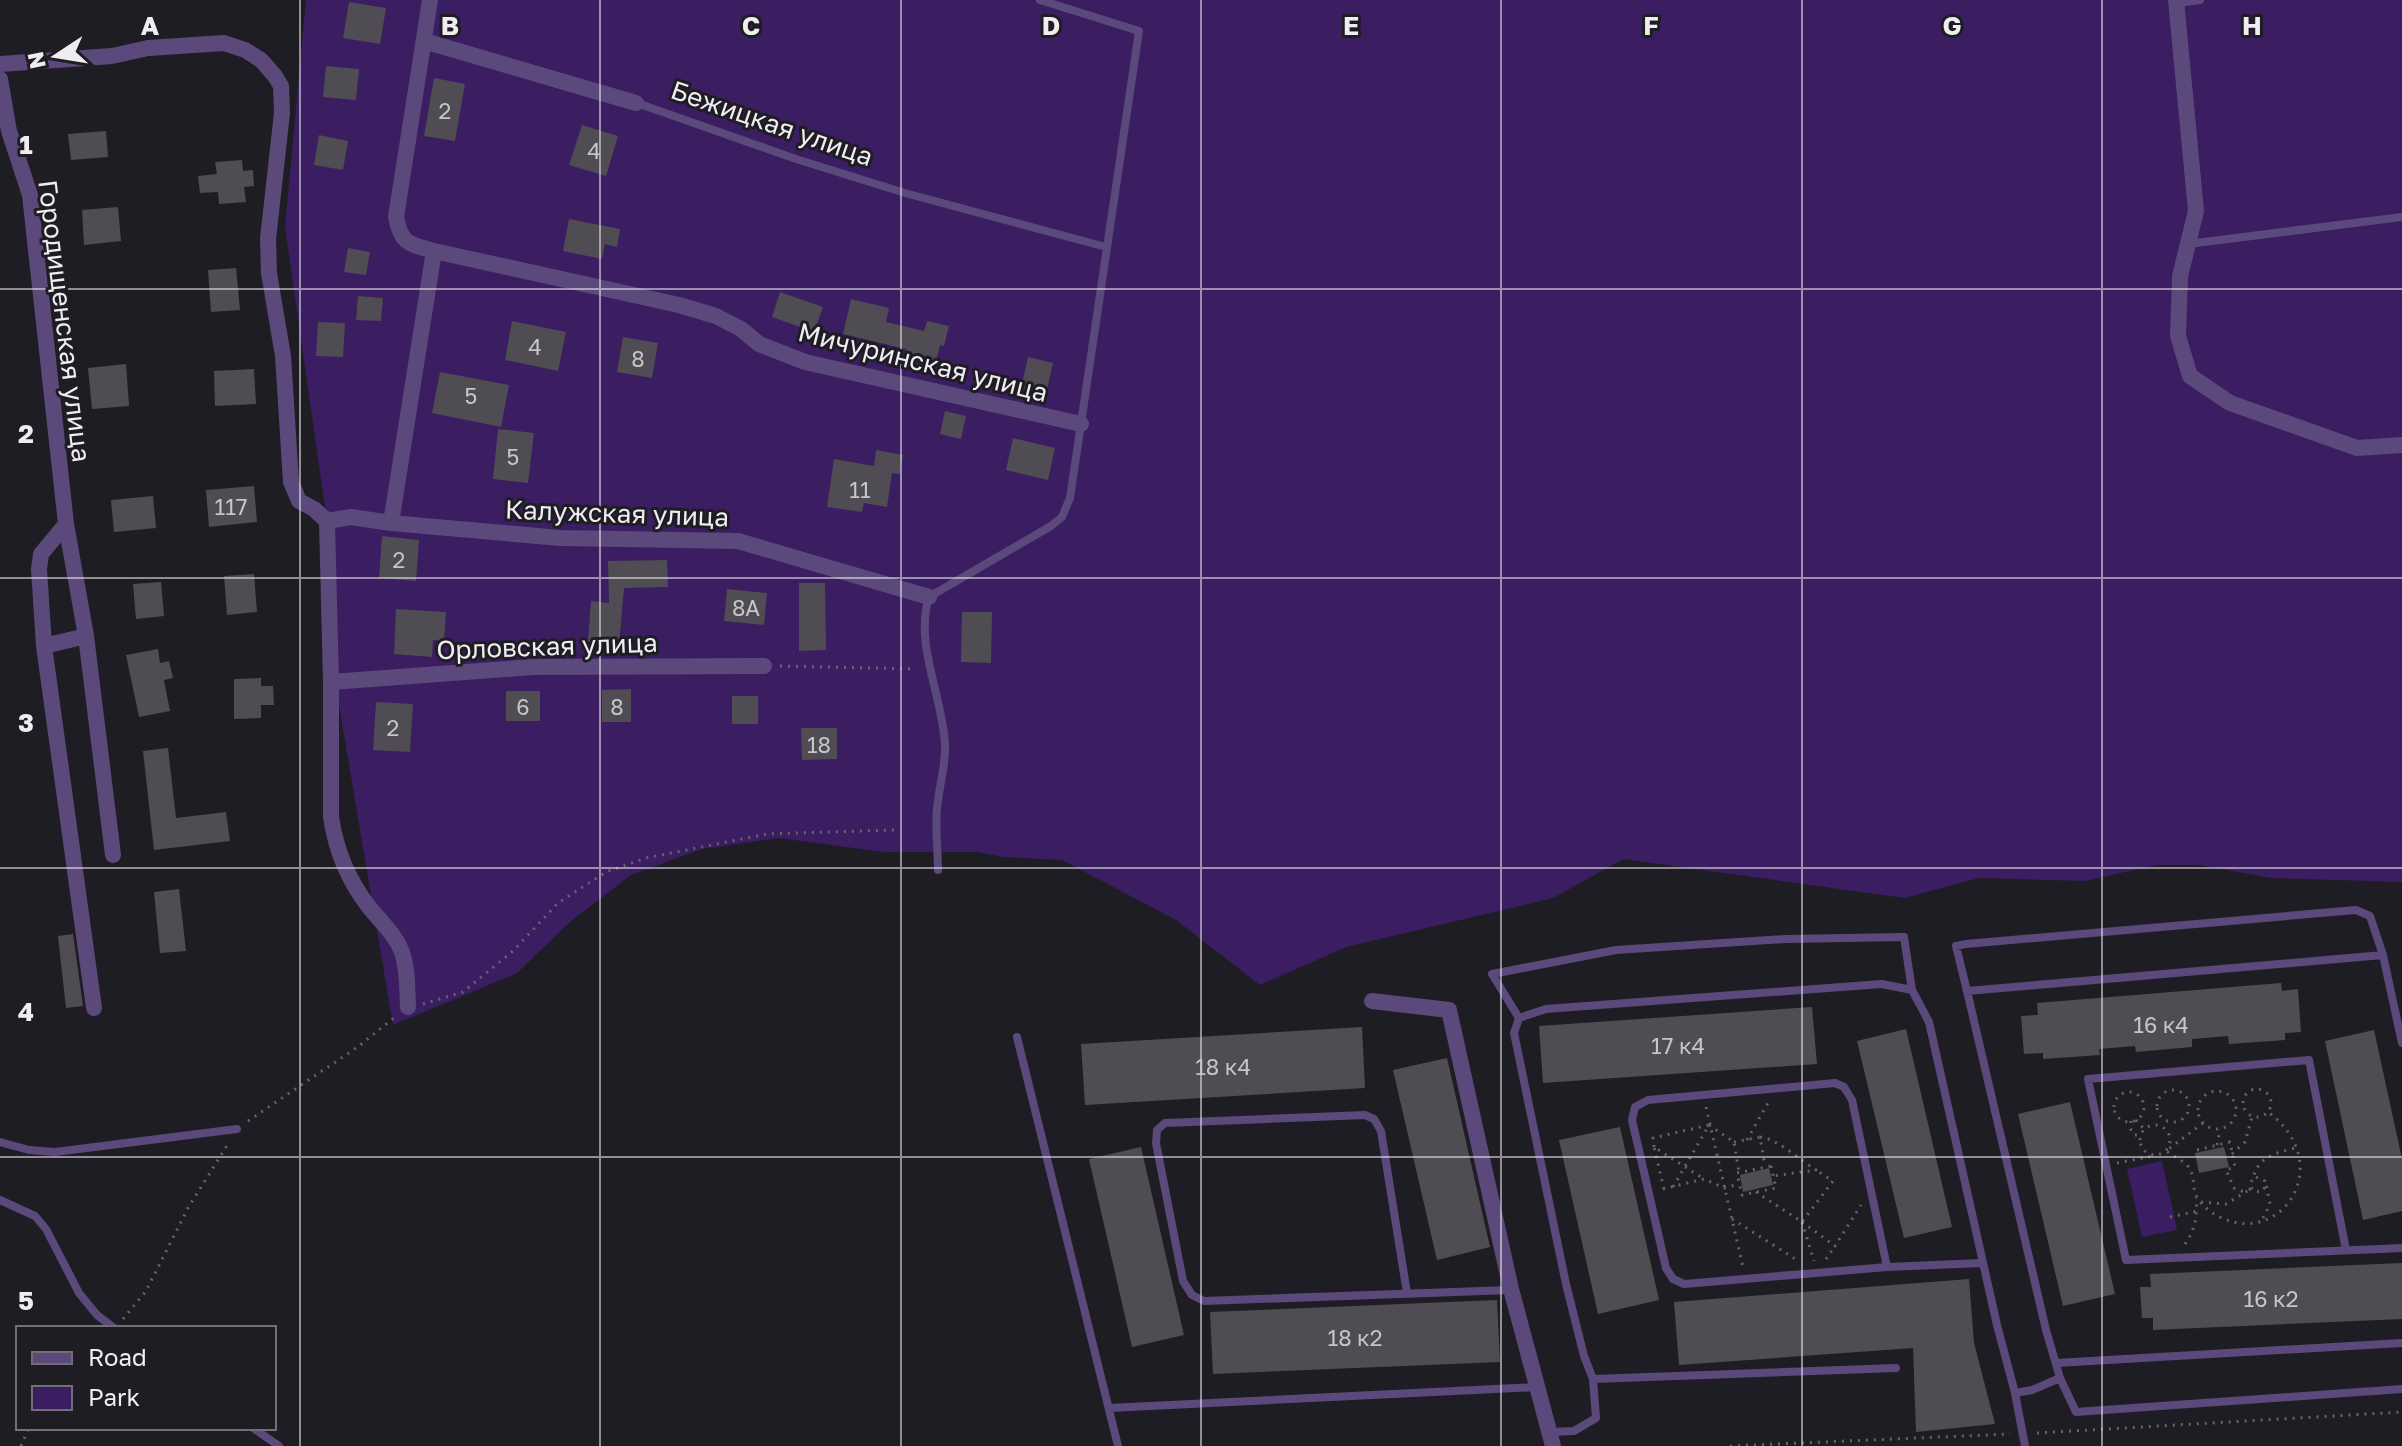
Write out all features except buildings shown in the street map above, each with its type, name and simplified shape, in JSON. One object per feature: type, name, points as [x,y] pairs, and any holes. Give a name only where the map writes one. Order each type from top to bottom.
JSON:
[{"type":"street","points":[[424,41],[430,0]]},
{"type":"street","points":[[2176,1],[2196,211],[2180,276],[2178,336],[2190,376],[2230,403],[2357,448],[2402,445]]},
{"type":"street","name":"Бежицкая улица","points":[[424,41],[636,103]]},
{"type":"street","name":"Мичуринская улица","points":[[424,41],[396,217],[399,235],[410,244],[716,316],[741,329],[759,344],[805,362],[1081,424]]},
{"type":"street","points":[[0,64],[112,56],[148,48],[224,43],[245,50],[261,60],[281,86],[282,113],[268,239],[269,273],[283,356],[291,482],[299,501],[327,521],[331,817],[334,838],[353,884],[392,933],[401,950],[407,973],[408,1007]]},
{"type":"street","name":"Городищенская улица","points":[[0,79],[9,131],[30,195],[66,524],[86,636],[113,855]]},
{"type":"street","points":[[391,523],[434,251]]},
{"type":"street","name":"Калужская улица","points":[[327,521],[351,517],[560,538],[738,541],[929,597]]},
{"type":"street","points":[[66,524],[41,554],[39,569],[44,646],[94,1008]]},
{"type":"street","points":[[44,646],[86,636]]},
{"type":"street","name":"Орловская улица","points":[[331,682],[533,667],[764,666]]},
{"type":"street","points":[[1372,1001],[1449,1010],[1511,1289],[1551,1439]]},
{"type":"lane","points":[[938,870],[937,801],[945,750],[943,720],[923,617],[929,597],[1051,526],[1062,517],[1070,498],[1139,31],[1040,0]]},
{"type":"lane","points":[[2176,1],[2200,0]]},
{"type":"lane","name":"Бежицкая улица","points":[[636,103],[905,193],[1106,247]]},
{"type":"lane","points":[[2187,244],[2402,217]]},
{"type":"lane","points":[[2402,1043],[2383,955],[2370,916],[2356,910],[1956,946],[2056,1363],[2076,1412],[2402,1389]]},
{"type":"lane","points":[[1551,1439],[1574,1431],[1596,1418],[1593,1379],[1562,1270],[1514,1033],[1519,1018],[1492,974],[1632,949],[1785,939],[1904,937],[1912,990],[1929,1022],[2025,1446]]},
{"type":"lane","points":[[1967,991],[2383,955]]},
{"type":"lane","points":[[1519,1018],[1546,1009],[1867,985],[1882,984],[1912,990]]},
{"type":"lane","points":[[1017,1037],[1118,1446]]},
{"type":"lane","points":[[2346,1250],[2309,1060],[2088,1079],[2126,1260],[2402,1248]]},
{"type":"lane","points":[[1887,1267],[1852,1100],[1844,1087],[1835,1083],[1648,1100],[1635,1107],[1632,1120],[1666,1268],[1673,1279],[1684,1284],[1887,1267],[1983,1263]]},
{"type":"lane","points":[[1407,1293],[1381,1131],[1374,1119],[1365,1115],[1165,1123],[1157,1130],[1156,1143],[1183,1281],[1192,1295],[1204,1301],[1511,1289]]},
{"type":"lane","points":[[0,1142],[29,1150],[55,1152],[237,1129]]},
{"type":"lane","points":[[0,1200],[35,1216],[46,1229],[79,1293],[97,1315],[112,1326]]},
{"type":"lane","points":[[2056,1363],[2402,1343]]},
{"type":"lane","points":[[1593,1379],[1896,1368]]},
{"type":"lane","points":[[2015,1393],[2032,1390],[2060,1378]]},
{"type":"lane","points":[[1109,1408],[1538,1387]]},
{"type":"lane","points":[[256,1430],[279,1446]]},
{"type":"path","points":[[764,666],[931,669]]},
{"type":"path","points":[[117,1326],[146,1291],[188,1208],[237,1129],[359,1046],[408,1007],[463,992],[513,951],[558,903],[606,872],[646,858],[767,834],[895,830]]},
{"type":"path","points":[[1747,1140],[1776,1088]]},
{"type":"path","points":[[2243,1106],[2247,1093],[2259,1089],[2270,1097],[2268,1112],[2262,1117],[2252,1117]]},
{"type":"path","points":[[2166,1091],[2181,1092],[2188,1100],[2189,1107],[2186,1115],[2178,1121],[2166,1120],[2160,1115],[2157,1104],[2166,1091]]},
{"type":"path","points":[[2217,1091],[2229,1095],[2236,1108],[2231,1124],[2220,1129],[2203,1123],[2199,1108],[2206,1095],[2217,1091]]},
{"type":"path","points":[[2142,1135],[2131,1132],[2134,1121],[2144,1109],[2142,1100],[2135,1093],[2125,1093],[2117,1099],[2115,1109],[2122,1120],[2134,1121],[2145,1130]]},
{"type":"path","points":[[1704,1095],[1746,1279]]},
{"type":"path","points":[[2236,1108],[2243,1106]]},
{"type":"path","points":[[2243,1106],[2252,1117]]},
{"type":"path","points":[[2189,1107],[2199,1108]]},
{"type":"path","points":[[2195,1195],[2219,1217],[2235,1223],[2260,1220],[2280,1210],[2292,1198],[2302,1165],[2298,1147],[2288,1129],[2268,1112]]},
{"type":"path","points":[[2232,1154],[2245,1142],[2252,1117]]},
{"type":"path","points":[[2162,1127],[2166,1120]]},
{"type":"path","points":[[2115,1170],[2114,1164],[2166,1151],[2203,1123]]},
{"type":"path","points":[[1673,1187],[1709,1125]]},
{"type":"path","points":[[1704,1179],[1664,1189],[1653,1138],[1709,1125],[1734,1142],[1764,1137],[1833,1181],[1802,1222]]},
{"type":"path","points":[[2157,1155],[2144,1149],[2142,1135],[2152,1126],[2162,1127],[2170,1137],[2166,1151]]},
{"type":"path","points":[[2217,1145],[2220,1129]]},
{"type":"path","points":[[1760,1137],[1765,1167]]},
{"type":"path","points":[[1734,1142],[1742,1195],[1776,1188],[1771,1166],[1739,1172]]},
{"type":"path","points":[[2197,1150],[2230,1142],[2235,1167],[2226,1170],[2234,1188],[2262,1191],[2265,1181]]},
{"type":"path","points":[[1654,1147],[1724,1188],[1739,1184]]},
{"type":"path","points":[[2251,1189],[2251,1181],[2256,1177],[2259,1166],[2271,1155],[2298,1147]]},
{"type":"path","points":[[2166,1151],[2188,1166],[2194,1179],[2198,1211],[2189,1238],[2180,1250],[2167,1258]]},
{"type":"path","points":[[1773,1176],[1816,1170]]},
{"type":"path","points":[[2256,1177],[2265,1181],[2269,1192],[2270,1204],[2260,1220]]},
{"type":"path","points":[[1817,1273],[1871,1189]]},
{"type":"path","points":[[2201,1202],[2226,1204],[2251,1189]]},
{"type":"path","points":[[1756,1192],[1835,1246]]},
{"type":"path","points":[[2170,1217],[2198,1211]]},
{"type":"path","points":[[1732,1219],[1817,1273]]},
{"type":"path","points":[[1802,1222],[1817,1273]]},
{"type":"path","points":[[1730,1446],[2023,1434],[2402,1412]]},
{"type":"green space","points":[[306,0],[2402,0],[2402,882],[2272,878],[2198,865],[2157,865],[2084,881],[1979,878],[1904,898],[1623,859],[1553,898],[1346,947],[1260,985],[1176,920],[1062,860],[1003,857],[978,852],[884,852],[779,838],[702,849],[631,875],[571,921],[517,973],[393,1025],[335,682],[327,521],[285,227]]},
{"type":"green space","points":[[2162,1161],[2177,1230],[2142,1237],[2127,1169]]}]
